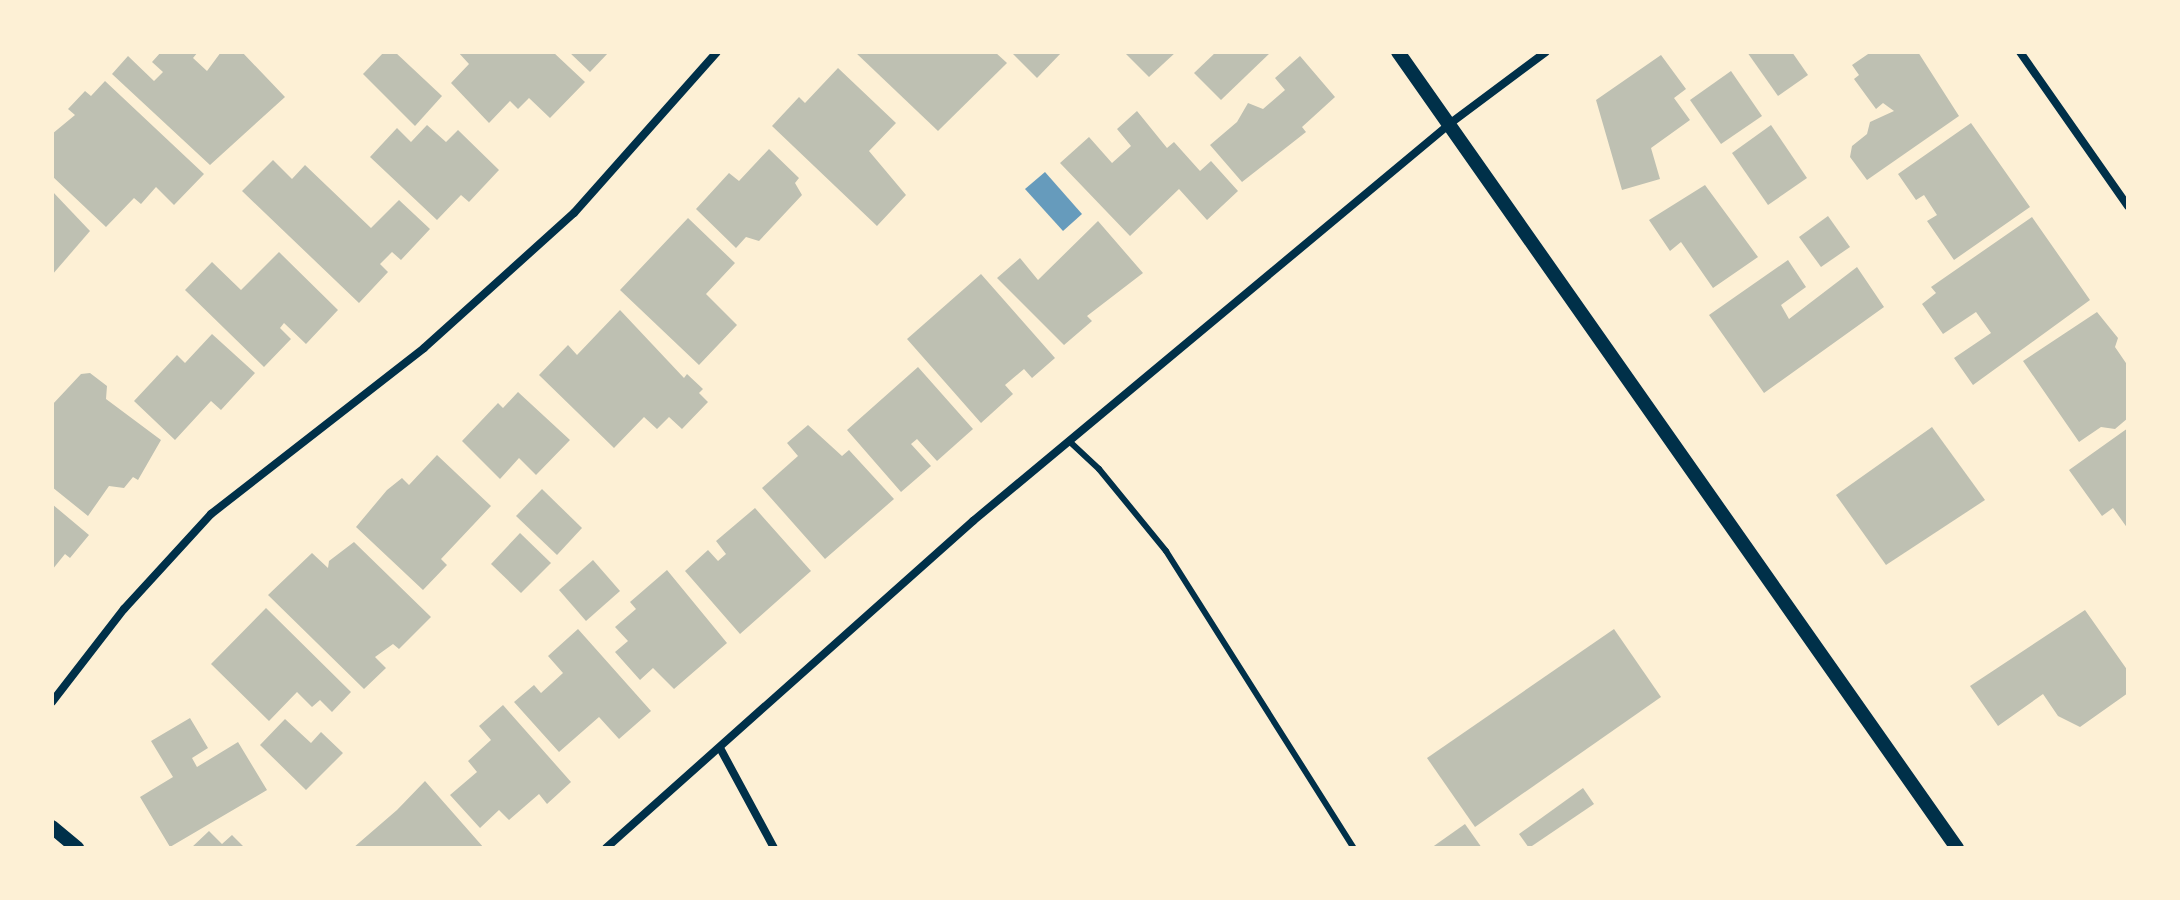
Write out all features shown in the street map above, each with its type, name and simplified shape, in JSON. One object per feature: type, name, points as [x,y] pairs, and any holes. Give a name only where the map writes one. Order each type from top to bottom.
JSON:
[{"type":"street","points":[[52,702],[124,609],[211,514],[424,348],[574,213],[717,52]]},
{"type":"street","points":[[1398,52],[1452,122],[1957,848]]},
{"type":"street","points":[[606,848],[1069,441],[1452,122],[1546,52]]},
{"type":"street","points":[[2020,52],[2128,206]]},
{"type":"street","points":[[720,748],[774,848]]},
{"type":"street","points":[[52,827],[77,848]]},
{"type":"lane","points":[[1069,441],[1099,469],[1166,551],[1354,848]]},
{"type":"water","points":[[1045,172],[1082,214],[1063,231],[1025,189]]},
{"type":"building","points":[[161,52],[198,52],[193,58],[207,71],[221,52],[242,52],[285,97],[210,165],[112,74],[128,56],[154,81],[163,72],[152,62]]},
{"type":"building","points":[[384,52],[395,52],[442,96],[415,126],[363,74]]},
{"type":"building","points":[[458,52],[553,52],[585,82],[550,118],[529,98],[518,109],[510,101],[489,123],[451,83],[469,64]]},
{"type":"building","points":[[569,52],[609,52],[590,72]]},
{"type":"building","points":[[855,52],[995,52],[1007,63],[938,131]]},
{"type":"building","points":[[1011,52],[1062,52],[1037,78]]},
{"type":"building","points":[[1124,52],[1176,52],[1149,77]]},
{"type":"building","points":[[1216,52],[1271,52],[1221,100],[1194,73]]},
{"type":"building","points":[[1747,52],[1792,52],[1808,75],[1778,96]]},
{"type":"building","points":[[1871,52],[1918,52],[1959,116],[1867,180],[1850,157],[1852,146],[1867,134],[1870,122],[1894,111],[1883,103],[1876,109],[1854,79],[1859,75],[1852,65]]},
{"type":"building","points":[[1661,55],[1686,89],[1674,98],[1690,120],[1651,148],[1660,179],[1622,190],[1596,100]]},
{"type":"building","points":[[1300,56],[1335,97],[1302,127],[1306,132],[1242,182],[1210,145],[1237,122],[1248,103],[1263,109],[1285,90],[1275,78]]},
{"type":"building","points":[[838,68],[896,123],[869,151],[906,195],[877,226],[772,126],[799,97],[805,103]]},
{"type":"building","points":[[1731,71],[1762,116],[1721,144],[1690,100]]},
{"type":"building","points":[[105,81],[204,174],[174,205],[156,187],[141,204],[134,198],[106,227],[52,176],[52,134],[75,115],[68,109],[85,91],[91,96]]},
{"type":"building","points":[[1137,111],[1167,148],[1174,142],[1200,171],[1211,161],[1238,191],[1207,220],[1179,189],[1130,236],[1060,163],[1089,137],[1112,163],[1131,146],[1117,129]]},
{"type":"building","points":[[1971,123],[2030,207],[1954,260],[1927,221],[1937,215],[1924,195],[1916,200],[1898,174]]},
{"type":"building","points":[[427,125],[446,142],[458,130],[499,170],[469,202],[461,195],[437,220],[370,157],[397,128],[411,142]]},
{"type":"building","points":[[1771,125],[1807,178],[1768,205],[1732,153]]},
{"type":"building","points":[[769,149],[799,178],[795,183],[802,195],[759,241],[746,237],[736,248],[696,209],[729,173],[739,181]]},
{"type":"building","points":[[273,160],[292,179],[305,165],[371,228],[399,200],[430,229],[401,260],[392,252],[380,264],[388,272],[359,303],[242,191]]},
{"type":"building","points":[[1705,185],[1758,257],[1713,288],[1681,242],[1670,251],[1649,220]]},
{"type":"building","points":[[52,191],[90,231],[52,275]]},
{"type":"building","points":[[1828,216],[1850,247],[1821,267],[1799,237]]},
{"type":"building","points":[[2032,217],[2090,300],[1973,385],[1954,358],[1991,333],[1976,312],[1943,334],[1922,304],[1936,293],[1931,287]]},
{"type":"building","points":[[688,218],[735,263],[706,294],[737,325],[699,365],[620,290]]},
{"type":"building","points":[[1098,221],[1143,273],[1087,316],[1092,321],[1064,345],[997,278],[1020,258],[1038,280]]},
{"type":"building","points":[[279,252],[338,310],[306,344],[284,323],[280,328],[291,339],[264,367],[185,290],[212,262],[241,290]]},
{"type":"building","points":[[1788,260],[1806,287],[1781,305],[1789,319],[1857,267],[1884,307],[1764,393],[1709,315]]},
{"type":"building","points":[[981,274],[1055,358],[1032,378],[1024,369],[1005,385],[1013,394],[981,423],[907,339]]},
{"type":"building","points":[[620,310],[684,378],[687,374],[703,389],[699,393],[708,402],[682,429],[669,417],[657,429],[644,417],[614,448],[539,375],[568,345],[577,355]]},
{"type":"building","points":[[2097,312],[2118,338],[2115,347],[2128,366],[2128,418],[2115,429],[2101,427],[2079,442],[2023,361]]},
{"type":"building","points":[[212,334],[255,373],[221,410],[211,401],[175,440],[134,401],[177,355],[185,363]]},
{"type":"building","points":[[918,367],[973,429],[937,461],[917,439],[911,444],[931,466],[901,492],[847,430]]},
{"type":"building","points":[[90,373],[107,386],[106,399],[161,440],[138,480],[133,477],[124,488],[109,486],[88,516],[52,487],[52,405],[81,374]]},
{"type":"building","points":[[518,392],[570,440],[536,475],[519,458],[500,479],[462,441],[498,403],[503,408]]},
{"type":"building","points":[[808,425],[842,456],[849,450],[894,499],[825,559],[762,488],[798,456],[787,443]]},
{"type":"building","points":[[1932,427],[1985,500],[1886,565],[1836,495]]},
{"type":"building","points":[[2128,428],[2128,529],[2113,508],[2102,516],[2069,470]]},
{"type":"building","points":[[437,455],[491,506],[441,559],[447,565],[423,590],[356,527],[387,490],[402,478],[409,485]]},
{"type":"building","points":[[542,489],[582,528],[557,555],[516,516]]},
{"type":"building","points":[[52,504],[89,535],[70,558],[65,554],[52,570]]},
{"type":"building","points":[[755,508],[811,571],[740,634],[685,571],[708,550],[718,561],[726,554],[716,541]]},
{"type":"building","points":[[520,533],[551,563],[521,593],[491,564]]},
{"type":"building","points":[[354,542],[431,617],[399,649],[393,644],[375,657],[386,668],[364,689],[268,595],[312,553],[328,568],[329,561]]},
{"type":"building","points":[[593,560],[620,591],[586,621],[559,590]]},
{"type":"building","points":[[667,570],[727,643],[674,689],[653,668],[640,680],[615,652],[628,641],[615,627],[636,609],[630,602]]},
{"type":"building","points":[[266,608],[351,692],[332,712],[320,700],[312,707],[297,692],[269,721],[211,664]]},
{"type":"building","points":[[2085,610],[2128,671],[2128,693],[2080,727],[2058,716],[2043,694],[1998,726],[1970,686]]},
{"type":"building","points":[[578,629],[651,711],[619,739],[599,717],[559,752],[514,702],[534,685],[541,693],[563,673],[548,656]]},
{"type":"building","points":[[1614,629],[1661,697],[1475,827],[1427,758]]},
{"type":"building","points":[[503,705],[571,782],[547,804],[539,794],[509,820],[499,810],[480,828],[450,795],[477,772],[468,761],[491,740],[479,726]]},
{"type":"building","points":[[190,718],[208,748],[192,758],[197,767],[238,742],[267,790],[170,847],[140,797],[173,777],[151,741]]},
{"type":"building","points":[[285,719],[311,743],[321,732],[343,753],[306,790],[260,745]]},
{"type":"building","points":[[425,781],[484,848],[353,848],[397,810]]},
{"type":"building","points":[[1583,788],[1594,804],[1529,848],[1519,834]]},
{"type":"building","points":[[1465,824],[1482,848],[1431,848]]},
{"type":"building","points":[[209,831],[222,844],[232,835],[245,848],[191,848]]}]
